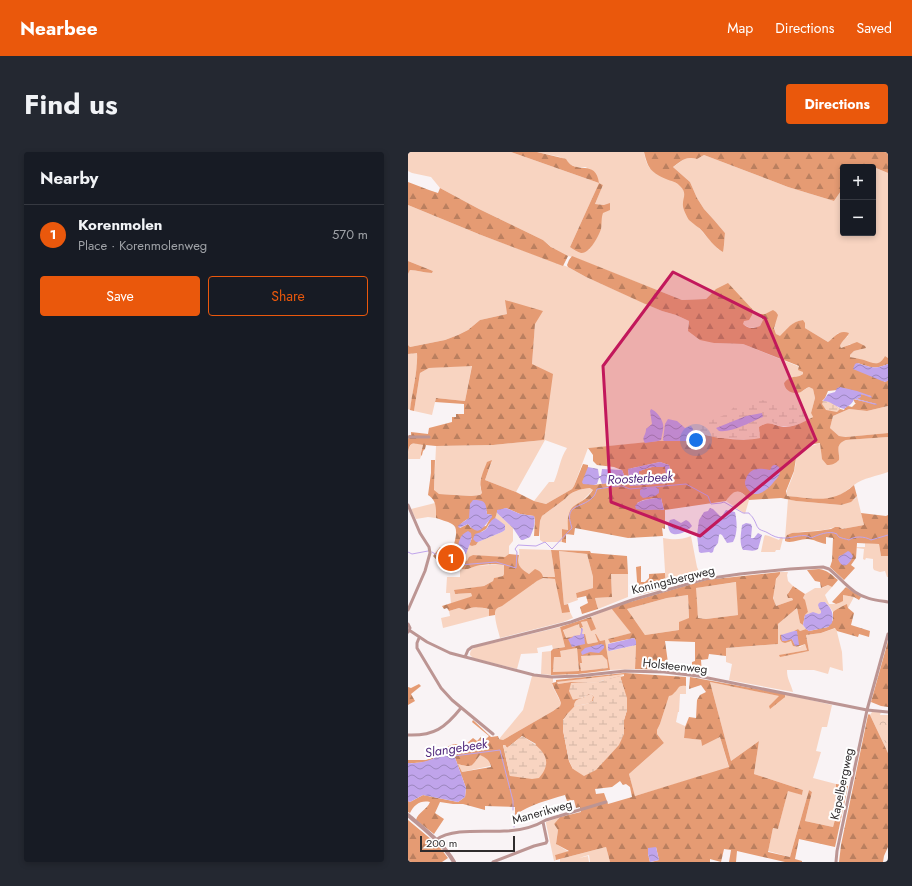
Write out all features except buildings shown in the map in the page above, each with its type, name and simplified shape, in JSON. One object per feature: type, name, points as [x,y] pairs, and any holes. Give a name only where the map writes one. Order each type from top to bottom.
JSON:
[{"type":"street","points":[[408,437],[429,437]]},
{"type":"street","points":[[408,505],[420,533],[430,547],[430,553],[425,571],[408,610]]},
{"type":"street","name":"Koningsbergweg","points":[[465,657],[468,650],[472,647],[571,622],[632,600],[705,579],[733,575],[790,569],[829,569],[855,592],[864,597],[888,602]]},
{"type":"street","points":[[408,624],[410,628],[409,631]]},
{"type":"street","name":"Holsteenweg","points":[[409,631],[438,648],[450,653],[534,675],[552,677],[625,671],[664,672],[698,676],[867,710],[888,712]]},
{"type":"street","points":[[867,710],[888,634]]},
{"type":"street","points":[[420,638],[417,646],[441,688],[461,708],[493,734]]},
{"type":"street","points":[[408,735],[428,734],[438,730],[447,724],[461,708]]},
{"type":"street","name":"Kapelbergweg","points":[[836,862],[837,850],[867,710]]},
{"type":"street","name":"Manerikweg","points":[[436,840],[441,836],[450,833],[514,830],[538,824],[546,820],[606,802]]},
{"type":"street","points":[[408,815],[436,840],[450,855],[454,862]]},
{"type":"street","points":[[493,862],[534,846],[546,843],[547,841],[543,822]]},
{"type":"highlighted area","points":[[673,272],[765,318],[816,440],[700,536],[611,502],[603,366]]},
{"type":"green space","points":[[408,152],[511,152],[599,183],[586,167],[576,167],[560,157],[537,152],[644,152],[647,164],[652,170],[678,183],[682,187],[685,195],[684,198],[697,226],[718,249],[722,251],[725,233],[704,209],[690,182],[673,167],[684,160],[689,158],[697,159],[704,155],[788,187],[834,201],[840,192],[840,236],[876,236],[876,168],[888,173],[888,358],[885,356],[879,363],[872,364],[850,357],[854,351],[862,349],[850,344],[841,348],[840,346],[842,341],[848,336],[838,333],[828,342],[805,328],[803,320],[793,324],[780,337],[776,334],[770,312],[759,316],[763,320],[760,326],[751,328],[742,324],[744,320],[711,294],[706,299],[682,300],[565,255],[543,240],[440,188],[431,177],[408,171]],"holes":[[[599,183],[603,185],[595,204],[604,205],[601,217],[601,228],[595,241],[589,250],[570,247]]]},
{"type":"green space","points":[[511,152],[537,152],[566,159],[570,164],[594,171],[597,175],[599,183]]},
{"type":"green space","points":[[644,152],[888,152],[888,173],[876,168],[876,164],[840,164],[840,192],[834,201],[788,187],[704,155],[697,159],[684,159],[673,167],[690,182],[704,209],[725,233],[723,252],[689,220],[683,207],[684,191],[677,184],[653,172],[648,166]]},
{"type":"green space","points":[[408,182],[438,193],[440,188],[543,240],[551,247],[568,256],[563,266],[408,205]]},
{"type":"green space","points":[[599,183],[603,185],[595,204],[604,205],[610,203],[610,210],[603,213],[601,229],[594,244],[588,251],[581,253],[570,247]]},
{"type":"green space","points":[[408,205],[481,235],[568,267],[586,277],[662,311],[676,315],[689,321],[688,327],[714,343],[743,344],[800,367],[803,374],[789,378],[784,383],[801,392],[809,387],[813,389],[815,398],[811,413],[813,417],[794,426],[778,426],[772,424],[759,432],[761,438],[754,440],[718,438],[588,448],[572,489],[546,504],[534,501],[549,482],[554,482],[567,448],[545,440],[516,492],[485,480],[492,461],[480,487],[482,493],[480,495],[471,496],[439,494],[434,491],[436,446],[493,445],[544,440],[532,364],[535,323],[506,300],[507,314],[480,320],[468,330],[445,340],[410,347],[408,345],[408,274],[410,270],[426,273],[432,273],[433,271],[408,261]]},
{"type":"green space","points":[[572,256],[682,300],[706,299],[716,289],[728,283],[753,310],[749,320],[744,321],[743,324],[749,328],[760,326],[763,320],[759,314],[765,314],[773,310],[778,315],[774,328],[776,334],[780,336],[787,328],[803,320],[805,323],[805,328],[828,342],[842,332],[849,333],[841,344],[841,348],[857,342],[865,346],[866,348],[854,351],[850,357],[876,363],[880,362],[885,356],[888,358],[888,364],[879,367],[872,367],[857,363],[885,382],[888,380],[888,406],[867,411],[849,409],[833,416],[830,428],[839,436],[846,437],[888,433],[888,437],[846,440],[840,444],[838,448],[839,460],[829,465],[827,465],[822,459],[820,443],[814,444],[796,458],[794,471],[786,491],[787,496],[822,499],[838,495],[854,485],[857,496],[851,502],[841,505],[796,501],[781,498],[749,500],[743,493],[734,492],[726,501],[665,510],[665,529],[662,528],[663,536],[628,538],[575,528],[574,535],[566,534],[566,543],[562,542],[562,529],[568,530],[568,518],[571,509],[590,494],[593,490],[590,488],[573,492],[542,516],[540,521],[539,536],[534,536],[534,516],[520,514],[506,508],[497,512],[495,519],[486,529],[481,532],[476,545],[469,545],[472,538],[457,551],[459,554],[458,555],[446,549],[444,554],[446,560],[459,564],[462,559],[467,561],[469,557],[473,555],[505,557],[509,554],[519,555],[518,562],[520,566],[529,574],[535,569],[542,574],[543,577],[555,577],[551,550],[590,551],[591,553],[627,556],[628,574],[611,574],[612,597],[595,598],[598,609],[582,614],[580,607],[588,603],[586,596],[577,598],[576,593],[593,588],[593,577],[587,554],[559,551],[564,605],[568,604],[570,612],[562,613],[555,579],[543,578],[498,608],[495,611],[495,615],[489,616],[489,609],[482,608],[473,607],[465,610],[459,608],[449,611],[447,608],[444,609],[442,606],[472,596],[471,593],[455,594],[454,590],[484,586],[493,581],[494,578],[503,576],[504,565],[494,564],[476,566],[468,569],[459,569],[440,562],[433,556],[440,547],[453,549],[456,529],[452,524],[436,518],[436,508],[434,502],[428,495],[431,460],[435,460],[434,490],[439,494],[471,496],[480,495],[482,493],[481,481],[483,473],[487,462],[492,460],[485,480],[534,501],[546,504],[572,489],[583,464],[588,465],[594,485],[626,480],[622,470],[614,467],[597,465],[593,461],[593,455],[588,448],[658,441],[689,441],[701,434],[730,439],[754,439],[760,438],[759,427],[763,425],[769,423],[786,427],[800,424],[813,417],[811,413],[815,398],[813,389],[809,387],[801,392],[792,393],[786,388],[784,383],[789,378],[803,374],[803,372],[798,370],[799,366],[743,344],[714,343],[700,340],[688,331],[689,321],[643,303],[586,277],[567,265]],"holes":[[[837,390],[861,394],[857,399],[876,404],[853,399],[856,403],[852,407],[848,406],[844,410],[832,403],[822,401],[828,391]],[[660,462],[669,465],[669,483],[630,486],[628,469]],[[661,498],[664,510],[643,510],[637,503],[643,500]],[[487,511],[487,514],[492,515],[486,526],[471,528],[468,524],[460,528],[459,527],[467,519]]]},
{"type":"green space","points":[[408,261],[433,271],[432,273],[426,273],[410,270],[408,274]]},
{"type":"green space","points":[[505,300],[543,311],[535,324],[532,364],[553,374],[544,440],[493,445],[426,445],[421,456],[423,445],[414,443],[411,444],[408,452],[408,439],[411,432],[428,434],[429,428],[452,422],[452,417],[456,417],[456,414],[464,414],[464,404],[435,402],[436,398],[465,401],[472,366],[429,368],[420,373],[414,411],[410,410],[416,374],[417,353],[408,354],[408,345],[410,347],[445,340],[468,330],[480,320],[507,314]]},
{"type":"green space","points":[[417,353],[417,366],[410,410],[408,409],[408,354]]},
{"type":"green space","points":[[472,365],[465,401],[436,398],[432,415],[414,411],[420,373],[429,368]]},
{"type":"green space","points":[[762,400],[777,405],[794,404],[802,406],[806,413],[805,420],[779,426],[771,421],[758,427],[757,437],[718,438],[701,434],[700,425],[704,425],[705,423],[727,414],[736,405],[750,406],[757,401]],"holes":[[[762,413],[760,418],[724,432],[717,428],[746,416]]]},
{"type":"green space","points":[[823,401],[832,403],[840,409],[837,412],[826,410],[822,404]]},
{"type":"green space","points":[[888,406],[888,433],[847,437],[839,436],[830,428],[833,416],[849,409],[867,411]]},
{"type":"green space","points":[[888,437],[888,472],[870,477],[833,498],[817,499],[787,496],[796,458],[807,448],[821,443],[822,459],[839,457],[839,445],[846,440]]},
{"type":"green space","points":[[415,443],[423,445],[420,459],[408,459],[408,451],[410,446]]},
{"type":"green space","points":[[652,467],[666,467],[665,476],[655,479],[639,474],[639,471]]},
{"type":"green space","points":[[591,488],[593,490],[582,501],[574,506],[568,517],[568,530],[562,529],[562,542],[543,542],[540,540],[540,521],[542,516],[573,492]]},
{"type":"green space","points":[[735,491],[743,494],[749,500],[745,514],[726,501]]},
{"type":"green space","points":[[857,496],[864,525],[842,529],[835,527],[823,530],[793,533],[787,535],[785,539],[788,499],[841,505],[855,499]]},
{"type":"green space","points":[[435,503],[437,506],[436,518],[428,517],[416,519],[411,509]]},
{"type":"green space","points":[[497,513],[513,528],[513,541],[509,546],[509,554],[506,558],[473,555],[468,562],[462,559],[459,554],[466,554],[469,545],[476,545],[478,542],[505,530],[497,519],[495,519]]},
{"type":"green space","points":[[861,513],[888,515],[888,556],[881,556],[879,544],[857,543],[856,558],[851,565],[855,568],[844,580],[830,567],[832,561],[833,538],[826,537],[826,544],[810,539],[790,542],[785,541],[787,535],[792,533],[818,531],[835,527],[842,529],[864,525]]},
{"type":"green space","points":[[765,535],[779,540],[781,537],[783,538],[780,550],[776,550],[775,552],[761,552]]},
{"type":"green space","points":[[691,536],[697,567],[701,576],[666,588],[663,538],[677,539]]},
{"type":"green space","points":[[865,543],[879,544],[881,556],[888,556],[888,577],[885,571],[880,572],[874,570],[873,559],[863,559],[864,549],[856,548],[865,547]]},
{"type":"green space","points":[[519,549],[551,550],[555,577],[543,577],[533,571],[529,574],[521,568],[519,565]]},
{"type":"green space","points":[[559,551],[587,554],[593,577],[593,588],[576,593],[578,600],[564,605]]},
{"type":"green space","points":[[504,565],[503,576],[494,578],[493,581],[484,586],[454,591],[455,594],[471,593],[472,596],[451,604],[450,593],[446,593],[447,577],[460,577],[460,568],[469,569],[475,566]]},
{"type":"green space","points":[[641,566],[641,582],[645,582],[649,578],[649,574],[665,573],[666,588],[638,595],[636,567]]},
{"type":"green space","points":[[819,569],[827,572],[838,580],[832,587],[828,585],[821,588],[820,582],[815,581],[807,570]]},
{"type":"green space","points":[[780,572],[788,572],[788,581],[793,586],[788,593],[793,600],[776,606],[773,598],[773,590],[775,581]]},
{"type":"green space","points":[[780,572],[776,579],[773,598],[776,606],[793,600],[792,598],[788,598],[787,595],[793,586],[805,594],[803,598],[805,600],[808,612],[805,615],[803,625],[800,623],[797,608],[778,624],[778,644],[726,648],[726,656],[709,654],[708,659],[701,660],[702,674],[692,673],[692,662],[695,661],[695,642],[665,641],[669,670],[635,669],[636,645],[634,638],[610,643],[608,639],[631,633],[611,608],[706,580]],"holes":[[[736,582],[738,615],[706,619],[698,618],[696,588]],[[688,595],[689,618],[679,622],[679,630],[645,635],[627,609],[667,598]]]},
{"type":"green space","points":[[611,574],[628,574],[628,597],[598,609],[595,598],[612,597]]},
{"type":"green space","points":[[543,578],[556,579],[562,612],[570,612],[573,618],[563,622],[500,638],[495,619],[496,608]]},
{"type":"green space","points":[[737,582],[738,615],[706,619],[698,618],[695,588]]},
{"type":"green space","points":[[828,585],[832,587],[825,595],[829,604],[839,603],[843,595],[854,597],[848,608],[847,604],[833,612],[825,602],[821,602],[821,613],[805,615],[808,612],[803,598],[805,594],[815,588],[822,588]]},
{"type":"green space","points":[[846,587],[861,597],[859,600],[854,597],[843,595],[843,601],[836,604],[832,602]]},
{"type":"green space","points":[[688,595],[689,619],[679,630],[645,635],[627,609],[667,598]]},
{"type":"green space","points":[[847,604],[848,608],[854,613],[851,625],[870,631],[869,637],[859,634],[858,637],[837,631],[835,628],[821,633],[806,635],[809,651],[780,657],[779,655],[807,650],[805,644],[793,646],[791,641],[785,643],[782,642],[780,635],[783,634],[781,635],[792,639],[794,643],[797,631],[794,631],[798,629],[800,631],[806,629],[809,631],[828,627],[833,620],[833,612]]},
{"type":"green space","points":[[478,607],[489,609],[489,616],[443,628],[441,618],[450,616],[449,611],[459,608],[465,610]]},
{"type":"green space","points":[[611,608],[632,633],[608,639],[610,643],[608,644],[610,651],[636,645],[635,669],[610,670],[605,640],[600,641],[596,634],[598,642],[588,644],[566,638],[563,629],[579,624],[583,627],[581,622],[587,620],[595,629],[591,617]]},
{"type":"green space","points":[[797,608],[800,623],[806,629],[800,631],[798,629],[788,634],[780,635],[800,647],[805,644],[807,650],[780,655],[809,651],[806,635],[821,633],[836,628],[842,652],[843,671],[830,667],[828,674],[814,670],[787,670],[793,692],[729,680],[732,664],[726,662],[726,648],[778,644],[778,624]]},
{"type":"green space","points":[[591,617],[596,629],[591,631],[587,621],[581,622],[583,627],[580,628],[579,624],[563,630],[566,638],[585,634],[588,644],[598,642],[595,634],[600,641],[605,640],[610,670],[578,674],[551,675],[551,651],[553,649],[565,647],[560,627]],"holes":[[[577,648],[579,671],[553,672],[554,657],[561,657],[560,651]],[[602,655],[607,660],[608,668],[581,671],[581,656]]]},
{"type":"green space","points":[[560,627],[565,647],[553,649],[552,645],[537,648],[538,653],[521,654],[517,669],[473,658],[470,655],[470,652],[476,647]]},
{"type":"green space","points":[[888,641],[888,707],[871,702]]},
{"type":"green space","points":[[577,648],[579,671],[553,672],[554,657],[560,651]]},
{"type":"green space","points":[[551,651],[551,675],[541,674],[542,652]]},
{"type":"green space","points":[[602,655],[607,660],[608,668],[581,671],[581,656]]},
{"type":"green space","points":[[624,673],[624,675],[597,682],[571,682],[558,684],[557,682]]},
{"type":"green space","points":[[625,673],[686,677],[686,686],[680,686],[671,696],[669,696],[657,730],[657,734],[664,743],[629,774],[635,796],[729,767],[720,737],[702,746],[701,740],[684,738],[685,727],[689,717],[696,718],[697,700],[700,695],[706,692],[701,685],[689,689],[690,677],[785,694],[785,697],[770,709],[769,706],[779,696],[710,682],[731,761],[759,741],[754,774],[803,790],[802,795],[788,791],[778,829],[773,828],[768,852],[790,857],[809,790],[812,792],[805,821],[833,827],[843,790],[836,787],[836,784],[848,786],[835,847],[799,839],[795,859],[802,862],[785,862],[737,851],[736,862],[729,862],[731,850],[724,849],[721,862],[710,859],[710,862],[651,862],[659,860],[656,847],[648,854],[650,862],[610,862],[606,847],[556,860],[555,855],[569,851],[556,844],[558,830],[554,824],[560,817],[581,812],[580,807],[576,808],[574,800],[567,801],[565,795],[533,805],[515,815],[515,807],[485,806],[485,810],[463,804],[440,802],[435,813],[444,819],[434,834],[416,820],[430,802],[420,802],[415,805],[410,813],[408,812],[408,801],[410,802],[423,795],[458,802],[465,797],[466,788],[453,752],[443,753],[431,760],[423,762],[408,763],[408,760],[426,760],[434,757],[434,754],[451,745],[465,745],[473,738],[477,741],[481,737],[485,740],[489,736],[472,722],[473,720],[491,737],[498,736],[499,739],[503,740],[560,706],[560,700],[552,683],[556,682],[556,680]],"holes":[[[624,674],[624,676],[620,677],[624,690],[627,710],[624,720],[624,734],[573,769],[569,761],[563,730],[563,720],[575,706],[586,704],[574,706],[576,700],[582,698],[575,699],[571,683],[598,682],[602,681],[571,682],[558,684],[557,682]],[[522,736],[536,744],[510,776],[503,745],[507,748]],[[480,755],[490,763],[491,767],[462,772],[458,764],[471,766]],[[620,781],[623,785],[626,784],[630,787],[632,797],[608,804],[604,793],[596,794],[595,789],[612,787]]]},
{"type":"green space","points":[[532,676],[553,678],[553,687],[561,703],[560,706],[503,740],[499,739],[523,710]]},
{"type":"green space","points":[[620,676],[627,698],[624,734],[619,745],[596,770],[584,776],[573,769],[569,761],[563,730],[563,720],[575,706],[593,701],[594,697],[590,694],[583,698],[573,700],[569,691],[571,683],[598,682]]},
{"type":"green space","points":[[710,682],[780,696],[769,706],[785,694],[832,705],[827,727],[822,727],[816,751],[821,752],[813,778],[836,784],[836,787],[843,790],[833,827],[805,821],[812,792],[809,790],[790,857],[768,851],[773,828],[778,829],[788,790],[802,795],[803,790],[754,774],[759,741],[731,761]]},
{"type":"green space","points":[[419,684],[421,686],[411,694],[415,701],[408,705],[408,687],[411,688]]},
{"type":"green space","points":[[681,685],[686,686],[686,694],[680,694],[679,712],[676,722],[685,726],[684,738],[701,740],[702,746],[720,737],[729,768],[635,796],[629,774],[664,743],[657,734],[657,730],[669,696],[673,694]]},
{"type":"green space","points":[[592,694],[593,701],[574,706],[576,700]]},
{"type":"green space","points":[[872,712],[881,712],[880,715],[888,715],[888,753],[870,715]]},
{"type":"green space","points":[[869,714],[888,753],[888,847],[883,862],[839,862],[841,845]]},
{"type":"green space","points":[[878,716],[888,717],[888,749],[878,725]]},
{"type":"green space","points":[[522,736],[535,744],[544,754],[546,765],[539,778],[532,779],[510,776],[503,745],[507,748]]},
{"type":"green space","points":[[480,755],[490,762],[490,766],[462,772],[458,764],[469,766],[475,762]]},
{"type":"green space","points":[[560,817],[554,824],[558,830],[556,844],[569,852],[555,855],[556,860],[554,861],[546,822]]},
{"type":"green space","points":[[408,820],[438,845],[448,858],[442,862],[408,862]]},
{"type":"green space","points":[[606,847],[610,862],[590,862],[589,855],[579,858],[588,856],[589,862],[560,862],[560,859]]},
{"type":"water","points":[[857,363],[869,367],[888,364],[888,380],[886,382],[882,381],[853,369]]},
{"type":"water","points":[[840,387],[871,396],[872,398],[861,394],[861,397],[857,399],[877,404],[854,399],[845,409],[823,401],[828,394],[835,392],[837,388]]},
{"type":"water","points":[[651,409],[657,413],[661,419],[663,432],[661,440],[645,443],[644,438],[646,429],[652,424]]},
{"type":"water","points":[[762,413],[763,417],[729,431],[719,431],[716,428],[746,416]]},
{"type":"water","points":[[668,419],[677,421],[685,428],[691,426],[693,429],[693,438],[689,441],[664,441],[665,424]]},
{"type":"water","points":[[660,462],[669,465],[669,483],[630,486],[628,469]],"holes":[[[652,467],[665,467],[665,477],[659,477],[658,479],[648,478],[639,474],[639,471]]]},
{"type":"water","points":[[774,465],[779,467],[780,470],[777,478],[770,487],[757,494],[749,490],[745,482],[751,471],[757,469],[770,470]]},
{"type":"water","points":[[588,467],[598,469],[599,476],[601,476],[602,469],[622,470],[626,480],[602,484],[599,478],[597,484],[583,484],[582,482]]},
{"type":"water","points":[[656,487],[659,489],[659,493],[655,496],[643,498],[640,495],[640,490],[644,488]]},
{"type":"water","points":[[661,498],[664,510],[636,509],[635,506],[639,502]]},
{"type":"water","points":[[473,500],[483,502],[486,507],[487,514],[492,515],[492,517],[482,529],[479,530],[472,528],[468,524],[459,528],[459,525],[469,518],[470,504]]},
{"type":"water","points":[[506,508],[520,514],[534,516],[535,519],[530,537],[521,540],[513,528],[497,513],[497,510]]},
{"type":"water","points":[[710,508],[720,516],[722,516],[726,510],[735,512],[737,523],[736,535],[733,542],[727,543],[720,534],[718,543],[713,552],[701,553],[699,552],[697,535],[699,520],[704,512],[708,511]]},
{"type":"water","points":[[495,518],[505,525],[505,530],[476,542],[473,539],[475,534],[485,530]]},
{"type":"water","points":[[674,519],[681,523],[686,520],[692,526],[682,533],[673,534],[668,528],[668,524],[670,520]]},
{"type":"water","points":[[746,523],[751,524],[752,527],[751,538],[754,538],[758,533],[762,535],[758,549],[753,551],[743,550],[741,544],[742,525]]},
{"type":"water","points":[[468,531],[471,533],[470,544],[466,554],[462,555],[457,552],[460,539]]},
{"type":"water","points":[[848,551],[853,556],[848,564],[842,565],[838,559],[839,556]]},
{"type":"water","points":[[821,602],[825,602],[831,609],[833,614],[832,623],[828,627],[809,631],[803,625],[805,615],[813,612],[819,614],[821,613],[818,605]]},
{"type":"water","points":[[581,628],[583,629],[582,634],[584,634],[585,644],[572,647],[568,639],[573,636],[580,635]]},
{"type":"water","points":[[797,631],[799,645],[795,646],[792,639],[782,641],[781,635]]},
{"type":"water","points":[[634,638],[636,645],[608,650],[608,644]]},
{"type":"water","points":[[601,644],[604,645],[604,648],[599,653],[590,652],[582,655],[581,652],[585,648]]},
{"type":"water","points":[[448,750],[453,752],[466,788],[465,797],[458,802],[423,795],[410,802],[408,801],[408,763],[418,763],[429,760]]},
{"type":"water","points":[[656,847],[659,860],[650,862],[648,848]]},
{"type":"waterway","name":"Roosterbeek","points":[[432,552],[448,562],[459,565],[496,562],[516,568],[517,552],[515,549],[518,545],[536,546],[545,542],[552,549],[572,528],[570,520],[571,510],[593,497],[597,489],[618,486],[630,489],[686,484],[708,496],[711,504],[724,502],[743,513],[749,513],[759,529],[779,538],[801,536],[808,536],[811,538],[824,533],[834,533],[839,537],[849,540],[860,537],[871,540],[888,535]]},
{"type":"waterway","name":"Roosterbeek","points":[[408,552],[412,554],[428,551]]},
{"type":"waterway","name":"Slangebeek","points":[[454,756],[500,750],[513,801],[513,810]]},
{"type":"waterway","name":"Slangebeek","points":[[514,814],[514,827]]},
{"type":"place","name":"Korenmolen","points":[[451,558]]}]
